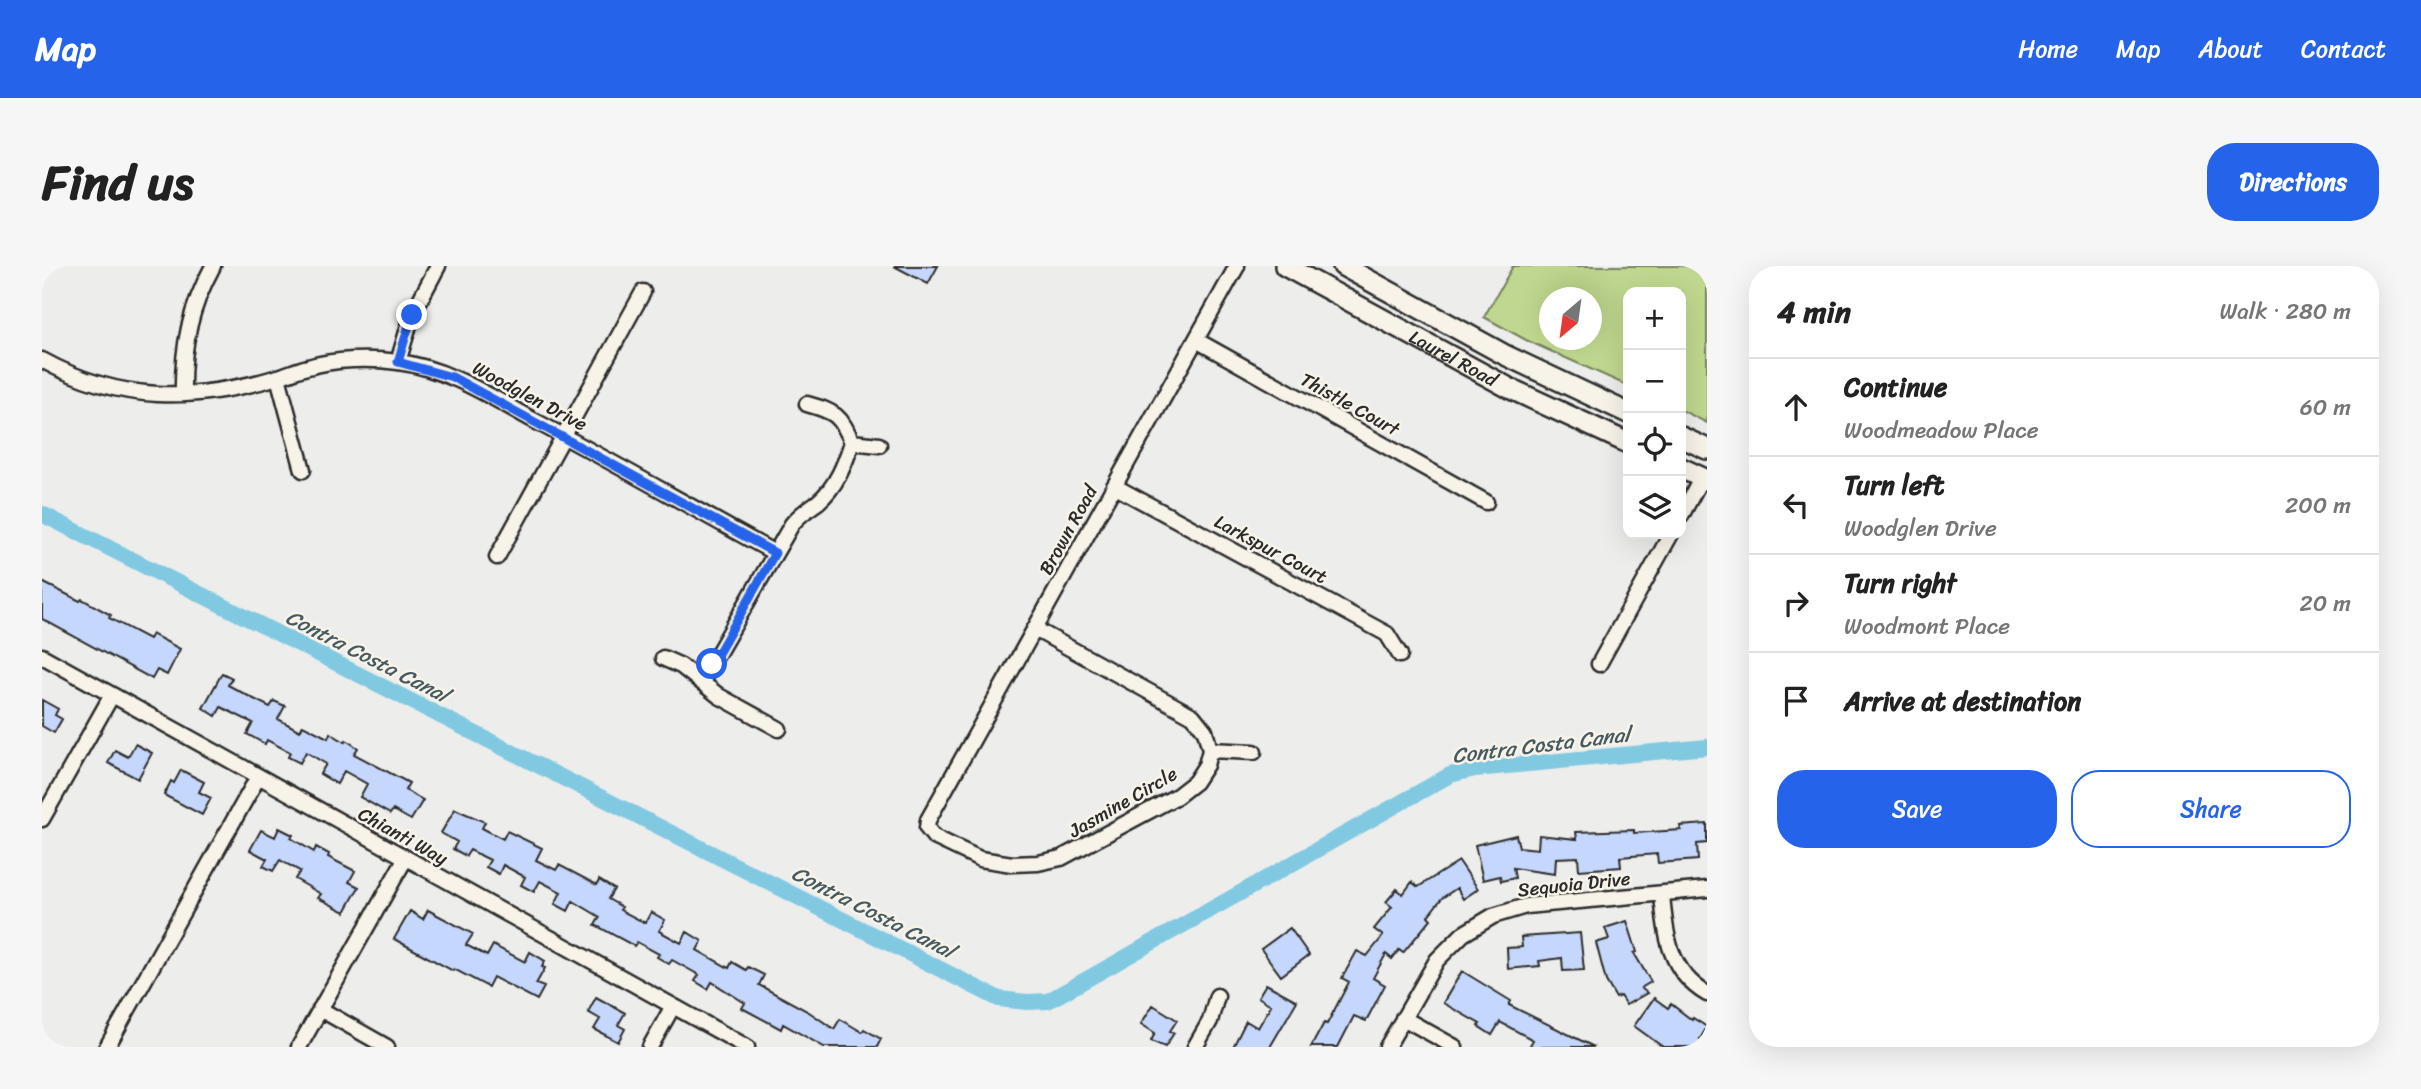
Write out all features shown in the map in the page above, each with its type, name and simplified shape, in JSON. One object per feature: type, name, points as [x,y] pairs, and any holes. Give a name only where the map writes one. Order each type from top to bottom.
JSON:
[{"type":"main road","name":"Laurel Road","points":[[1284,266],[1509,388],[1623,441]]},
{"type":"main road","name":"Laurel Road","points":[[1343,266],[1505,355],[1623,410]]},
{"type":"main road","points":[[1686,439],[1707,449]]},
{"type":"main road","points":[[1686,470],[1705,479]]},
{"type":"street","points":[[183,394],[186,335],[192,309],[214,266]]},
{"type":"street","points":[[398,362],[412,315],[438,266]]},
{"type":"street","name":"Brown Road","points":[[932,811],[1237,266]]},
{"type":"street","points":[[497,557],[643,292]]},
{"type":"street","name":"Thistle Court","points":[[1196,341],[1486,502]]},
{"type":"street","name":"Woodglen Drive","points":[[42,360],[89,382],[134,393],[183,394],[218,392],[310,366],[352,361],[398,362],[452,377],[565,436],[775,553]]},
{"type":"street","points":[[278,377],[303,470]]},
{"type":"street","points":[[702,681],[775,553],[802,512],[829,490],[845,465],[852,442],[843,421],[826,409],[807,404]]},
{"type":"street","points":[[852,442],[879,445]]},
{"type":"street","points":[[1686,508],[1705,479]]},
{"type":"street","name":"Larkspur Court","points":[[1114,486],[1387,634],[1400,654]]},
{"type":"street","points":[[1599,664],[1668,539]]},
{"type":"street","points":[[1035,629],[1193,716],[1205,731],[1210,750],[1254,752]]},
{"type":"street","name":"Chianti Way","points":[[42,656],[747,1047]]},
{"type":"street","points":[[663,658],[702,681],[719,695],[779,729]]},
{"type":"street","points":[[42,819],[112,695]]},
{"type":"street","name":"Jasmine Circle","points":[[932,811],[927,828],[934,836],[980,859],[1012,864],[1038,863],[1061,858],[1177,796],[1195,782],[1206,765],[1210,750]]},
{"type":"street","points":[[107,1047],[258,777]]},
{"type":"street","points":[[299,1047],[405,859]]},
{"type":"street","name":"Sequoia Drive","points":[[1387,1047],[1426,976],[1449,946],[1493,916],[1526,906],[1707,889]]},
{"type":"street","points":[[1662,894],[1665,930],[1677,965],[1689,981],[1707,994]]},
{"type":"street","points":[[1195,1047],[1210,1021],[1217,996]]},
{"type":"street","points":[[650,1047],[673,1006]]},
{"type":"street","points":[[320,1009],[387,1047]]},
{"type":"street","points":[[1403,1018],[1455,1047]]},
{"type":"green space","points":[[1513,266],[1707,266],[1707,423],[1686,412],[1686,287],[1623,287],[1623,384],[1548,350],[1602,350],[1602,287],[1539,287],[1539,346],[1484,317]]},
{"type":"building","points":[[894,266],[938,266],[928,284]]},
{"type":"building","points":[[42,582],[80,601],[82,599],[111,615],[109,618],[149,639],[152,634],[180,649],[167,675],[157,670],[152,679],[42,619]]},
{"type":"building","points":[[222,673],[232,678],[228,685],[254,699],[270,707],[274,701],[285,706],[278,719],[300,731],[303,725],[328,738],[330,733],[345,742],[346,740],[358,748],[354,754],[409,783],[405,790],[423,800],[411,820],[393,810],[390,814],[360,797],[367,784],[344,771],[337,784],[320,774],[326,764],[306,752],[300,763],[288,757],[290,752],[267,740],[265,744],[247,734],[253,723],[221,707],[216,716],[203,708]]},
{"type":"building","points":[[42,700],[58,709],[55,715],[62,719],[54,733],[42,726]]},
{"type":"building","points":[[135,744],[152,753],[138,779],[108,763],[115,750],[128,757]]},
{"type":"building","points":[[181,770],[204,782],[199,792],[211,798],[202,815],[164,795]]},
{"type":"building","points":[[455,809],[485,822],[482,828],[503,839],[507,831],[542,848],[536,860],[556,870],[559,865],[597,885],[599,880],[614,889],[608,899],[622,907],[620,910],[645,923],[651,912],[665,920],[659,931],[681,943],[687,932],[702,941],[697,950],[729,968],[732,962],[746,970],[748,967],[764,975],[759,985],[834,1029],[840,1019],[862,1032],[864,1029],[881,1039],[877,1047],[824,1047],[783,1024],[781,1029],[742,1008],[745,1003],[712,982],[708,989],[695,981],[699,975],[672,960],[669,964],[657,957],[659,954],[637,942],[634,946],[595,925],[600,917],[573,901],[568,911],[555,904],[561,892],[540,881],[534,892],[521,885],[525,877],[503,865],[499,874],[486,867],[490,860],[470,850],[466,856],[453,849],[457,842],[441,833]]},
{"type":"building","points":[[1707,824],[1707,843],[1697,844],[1698,860],[1658,863],[1657,854],[1620,857],[1621,867],[1579,870],[1578,857],[1556,858],[1555,874],[1513,868],[1515,878],[1501,881],[1500,876],[1483,880],[1475,845],[1516,835],[1519,847],[1538,849],[1539,835],[1577,839],[1576,832],[1634,830],[1634,833],[1681,830],[1680,826]]},
{"type":"building","points":[[279,828],[293,835],[291,838],[314,852],[316,847],[329,854],[328,857],[355,871],[349,882],[359,887],[345,912],[318,898],[321,894],[295,879],[300,871],[280,860],[273,871],[263,866],[267,859],[250,850],[261,830],[275,837]]},
{"type":"building","points":[[1459,861],[1478,889],[1463,899],[1457,888],[1442,898],[1428,916],[1431,919],[1403,953],[1399,950],[1392,959],[1386,954],[1373,978],[1385,985],[1366,1021],[1354,1016],[1338,1047],[1311,1047],[1324,1023],[1327,1024],[1349,982],[1342,978],[1357,951],[1367,956],[1383,936],[1374,929],[1392,907],[1386,902],[1397,889],[1403,894],[1412,882],[1418,887]]},
{"type":"building","points":[[428,910],[473,934],[466,945],[487,956],[493,945],[525,962],[530,952],[545,961],[542,967],[545,968],[536,984],[544,987],[537,1000],[493,977],[488,987],[394,939],[410,911],[423,919]]},
{"type":"building","points":[[1627,921],[1637,952],[1634,953],[1651,982],[1641,988],[1647,993],[1626,1005],[1620,996],[1616,998],[1606,981],[1596,943],[1609,939],[1605,928]]},
{"type":"building","points":[[1290,928],[1309,955],[1281,976],[1261,949]]},
{"type":"building","points":[[1580,933],[1584,970],[1563,971],[1562,958],[1539,961],[1540,966],[1508,969],[1507,948],[1522,947],[1521,937]]},
{"type":"building","points":[[1462,971],[1511,1001],[1509,1005],[1594,1047],[1529,1047],[1533,1040],[1500,1022],[1492,1035],[1478,1026],[1480,1024],[1443,1003]]},
{"type":"building","points":[[1266,984],[1297,1001],[1270,1047],[1233,1047],[1246,1021],[1258,1028],[1271,1005],[1258,997]]},
{"type":"building","points":[[596,997],[625,1013],[618,1025],[625,1029],[618,1042],[594,1029],[600,1019],[588,1012]]},
{"type":"building","points":[[1654,998],[1668,1008],[1671,1004],[1692,1020],[1693,1018],[1707,1027],[1700,1039],[1707,1043],[1707,1047],[1663,1047],[1634,1026]]},
{"type":"building","points":[[1153,1005],[1177,1020],[1170,1031],[1174,1033],[1165,1047],[1151,1041],[1155,1033],[1141,1024]]},
{"type":"waterway","name":"Contra Costa Canal","points":[[42,514],[999,999],[1048,1001],[1450,775],[1475,769],[1707,747]]},
{"type":"route","points":[[412,315],[398,362],[452,377],[775,553],[712,664]]}]
